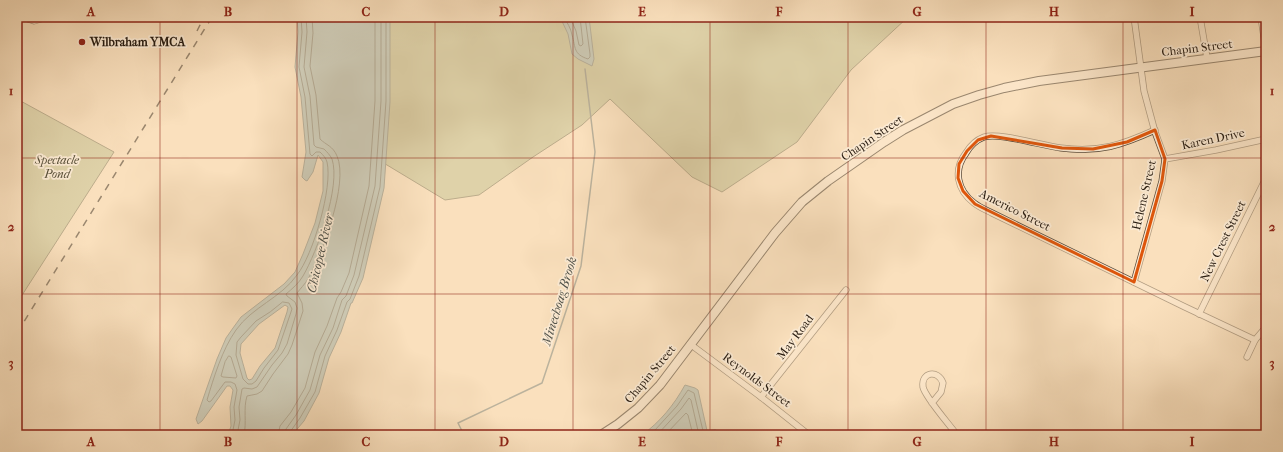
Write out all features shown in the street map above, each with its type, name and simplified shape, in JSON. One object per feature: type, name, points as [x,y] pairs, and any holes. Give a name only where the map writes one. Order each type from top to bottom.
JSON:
[{"type":"main road","name":"Chapin Street","points":[[601,435],[629,416],[648,398],[775,233],[802,202],[828,181],[903,130],[953,104],[1004,88],[1040,81],[1266,51]]},
{"type":"street","points":[[22,17],[34,21],[47,17]]},
{"type":"street","name":"Helene Street","points":[[1134,17],[1144,91],[1165,159],[1162,181],[1134,282]]},
{"type":"street","points":[[1200,17],[1207,58]]},
{"type":"street","points":[[1261,17],[1266,51]]},
{"type":"street","name":"Americo Street","points":[[1155,130],[1127,142],[1104,148],[1092,149],[1062,148],[1000,136],[984,137],[978,140],[967,151],[959,164],[959,184],[968,198],[975,204],[1255,340]]},
{"type":"street","name":"Karen Drive","points":[[1165,159],[1210,151],[1266,138]]},
{"type":"street","name":"New Crest Street","points":[[1199,314],[1266,178]]},
{"type":"street","name":"May Road","points":[[761,397],[846,290]]},
{"type":"street","points":[[1247,357],[1255,340],[1266,327]]},
{"type":"street","name":"Reynolds Street","points":[[690,344],[809,435]]},
{"type":"street","points":[[932,403],[941,392],[943,383],[939,376],[929,374],[923,381],[925,391],[932,403],[957,435]]},
{"type":"highlighted area","points":[[1155,130],[1165,159],[1162,181],[1134,282],[975,204],[963,191],[958,178],[959,164],[967,151],[978,140],[991,136],[1062,148],[1093,149],[1127,142]]},
{"type":"green space","points":[[384,17],[908,17],[851,70],[797,142],[722,192],[692,177],[610,99],[582,125],[479,195],[445,200],[382,162]]},
{"type":"green space","name":"Spectacle Pond","points":[[17,99],[114,152],[17,303]]},
{"type":"water","name":"Chicopee River","points":[[297,17],[390,17],[390,102],[384,188],[363,278],[351,303],[341,332],[329,358],[319,393],[304,421],[292,435],[228,435],[231,426],[230,407],[233,390],[230,386],[227,386],[202,421],[198,424],[196,419],[217,359],[226,338],[241,317],[284,284],[295,272],[315,223],[323,191],[323,162],[318,155],[313,172],[307,181],[302,177],[306,152],[301,97],[295,67],[298,32]],"holes":[[[285,305],[288,307],[275,348],[260,366],[252,379],[249,380],[247,378],[240,353],[241,344],[259,324]]]},
{"type":"water","points":[[560,17],[589,17],[594,59],[592,66],[578,59],[572,54],[568,34]]},
{"type":"water","points":[[685,385],[698,390],[708,435],[642,435],[655,425],[666,413]]},
{"type":"waterway","name":"Minechoag Brook","points":[[464,435],[458,423],[542,383],[581,266],[595,152],[585,69]]},
{"type":"waterway","name":"Minechoag Brook","points":[[708,431],[715,430],[724,435]]},
{"type":"railway","points":[[197,31],[204,17]]},
{"type":"railway","points":[[17,333],[212,17]]},
{"type":"place","name":"Wilbraham YMCA","points":[[82,42]]}]
